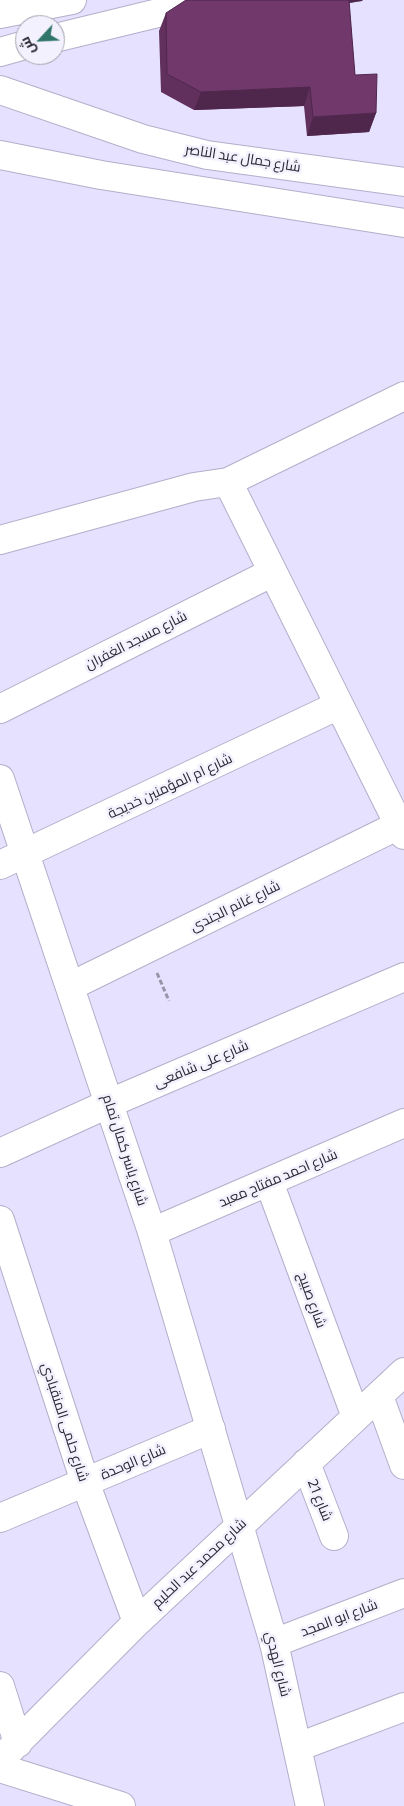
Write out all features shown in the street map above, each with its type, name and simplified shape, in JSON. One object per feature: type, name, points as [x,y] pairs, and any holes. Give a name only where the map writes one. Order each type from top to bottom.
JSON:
[{"type":"street","points":[[0,14],[72,0]]},
{"type":"street","points":[[65,36],[212,0]]},
{"type":"street","points":[[0,52],[15,48]]},
{"type":"street","name":"شارع جمال عبد الناصر","points":[[0,90],[143,139],[207,155],[404,182]]},
{"type":"street","points":[[0,155],[110,177],[404,223]]},
{"type":"street","points":[[0,540],[194,487],[228,482],[404,396]]},
{"type":"street","points":[[228,482],[402,830]]},
{"type":"street","name":"شارع مسجد الغفران","points":[[0,709],[273,572]]},
{"type":"street","name":"شارع ام المؤمنين خديجة","points":[[12,860],[339,705]]},
{"type":"street","name":"شارع ياسر كمال تمام","points":[[0,779],[12,860],[71,986],[152,1232],[240,1524]]},
{"type":"street","name":"شارع غانم الجندى","points":[[71,986],[402,830]]},
{"type":"street","name":"شارع على شافعى","points":[[0,1153],[110,1103],[404,978]]},
{"type":"street","name":"شارع احمد مفتاح معبد","points":[[152,1232],[404,1123]]},
{"type":"street","name":"شارع صبيح","points":[[268,1182],[356,1417]]},
{"type":"street","name":"شارع حلمى المنقبادي","points":[[0,1220],[85,1482],[137,1622]]},
{"type":"street","name":"شارع محمد عبد الحليم","points":[[9,1751],[137,1622],[404,1372]]},
{"type":"street","points":[[379,1396],[404,1465]]},
{"type":"street","name":"شارع الوحدة","points":[[0,1518],[211,1429]]},
{"type":"street","name":"شارع 21","points":[[306,1463],[334,1536]]},
{"type":"street","name":"شارع الهدي","points":[[240,1524],[274,1643],[310,1806]]},
{"type":"street","name":"شارع ابو المجد","points":[[274,1643],[404,1593]]},
{"type":"street","points":[[0,1686],[9,1751]]},
{"type":"street","points":[[298,1747],[404,1707]]},
{"type":"street","points":[[0,1768],[121,1806]]},
{"type":"building","points":[[186,0],[349,0],[355,75],[377,74],[376,113],[313,117],[310,87],[201,92],[167,74],[166,13]]}]
